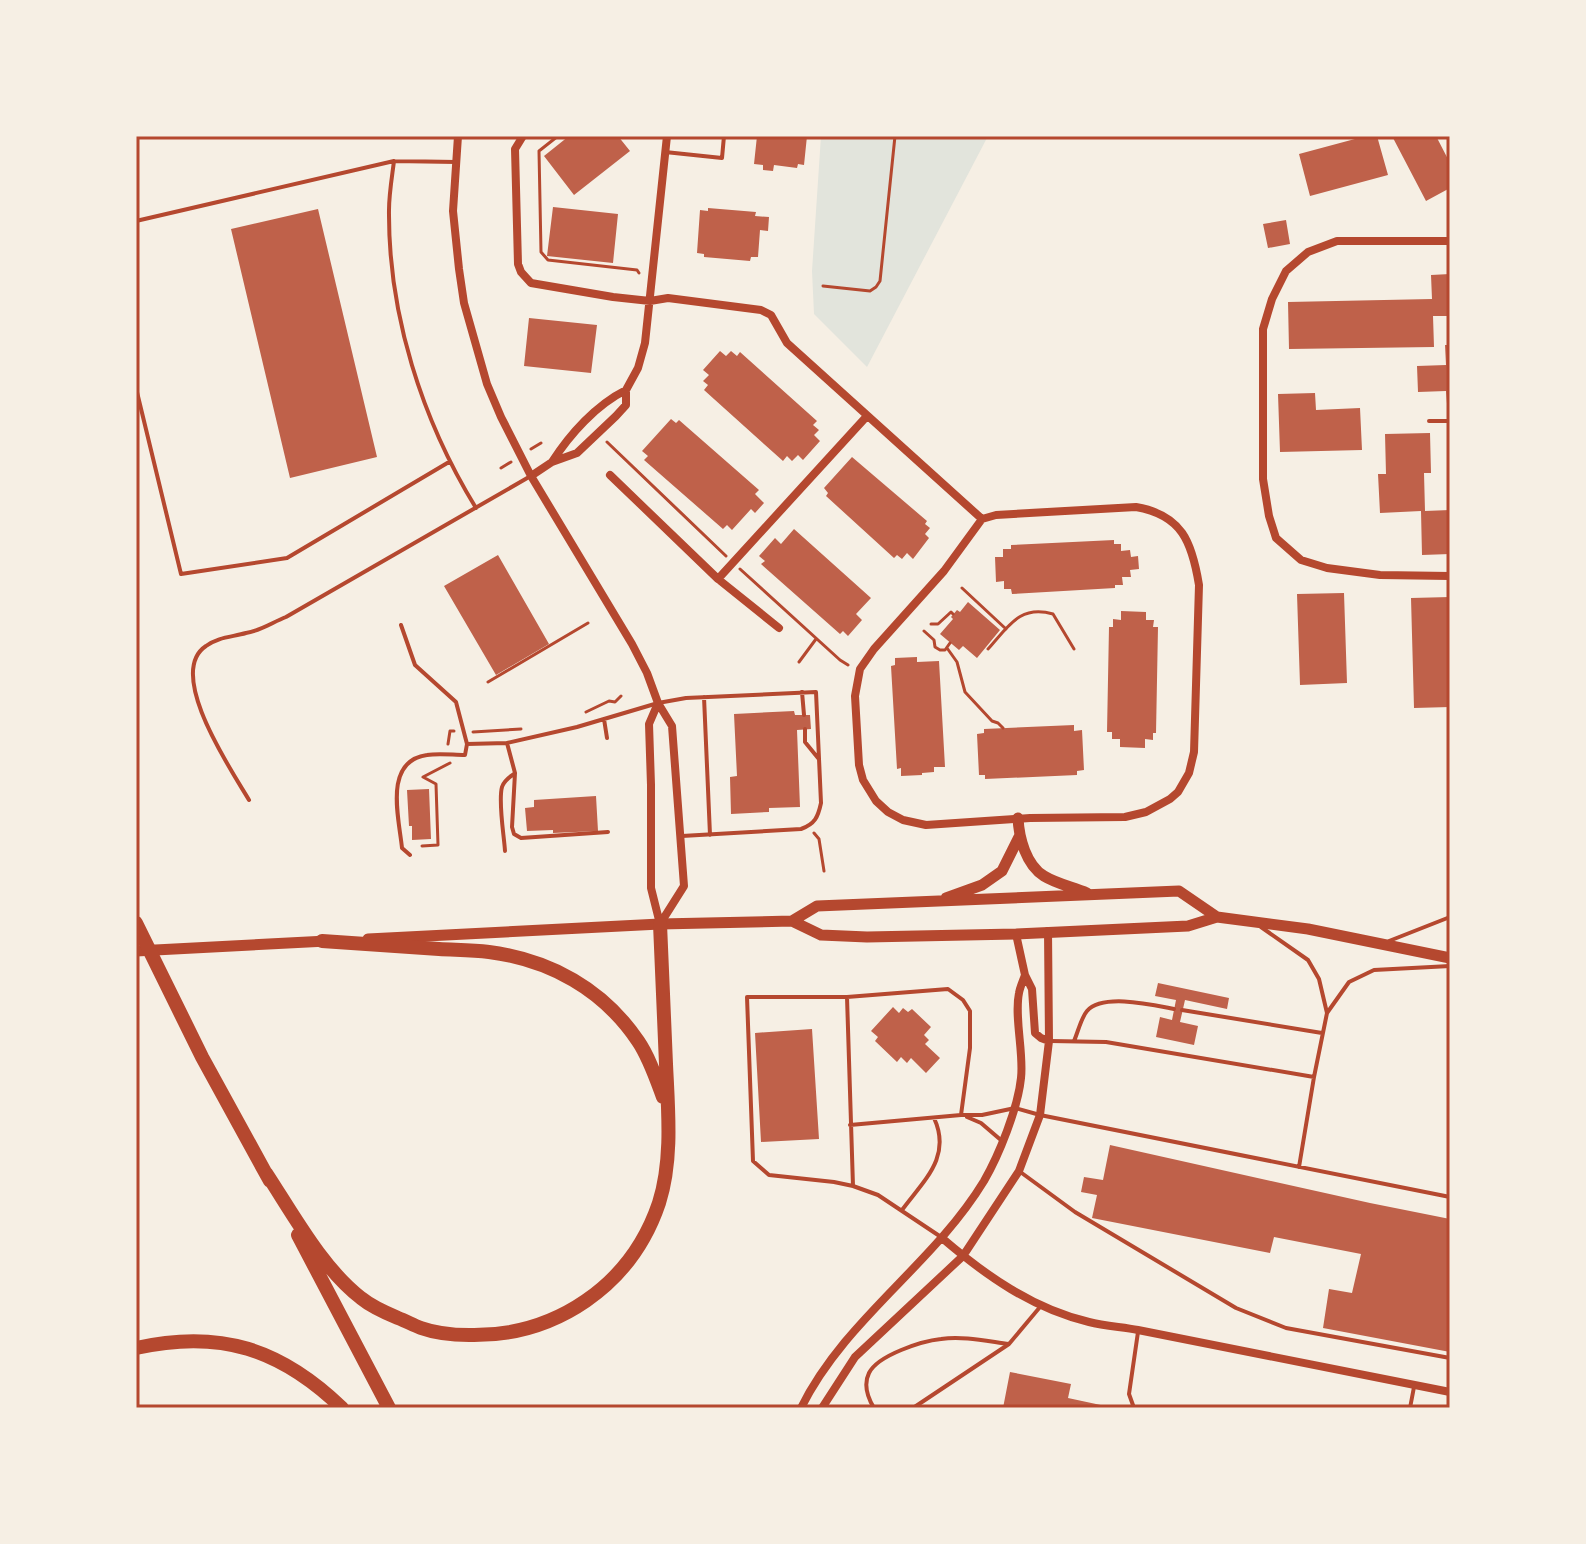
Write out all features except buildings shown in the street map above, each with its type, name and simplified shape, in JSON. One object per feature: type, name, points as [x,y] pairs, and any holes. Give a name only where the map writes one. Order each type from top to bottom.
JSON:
[{"type":"highway","points":[[136,923],[202,1057],[389,1408]]},
{"type":"highway","points":[[266,1173],[339,1277],[362,1299],[423,1329],[457,1335],[492,1336],[523,1330],[586,1302],[610,1282],[632,1257],[648,1230],[660,1200],[667,1161],[668,1109],[660,924]]},
{"type":"highway","points":[[322,941],[489,953],[552,968],[578,981],[621,1018],[654,1072],[668,1109]]},
{"type":"highway","points":[[136,1348],[162,1342],[195,1340],[229,1343],[262,1353],[292,1367],[342,1408]]},
{"type":"main road","points":[[1018,818],[1019,837],[1039,872],[1047,878],[1091,894]]},
{"type":"main road","points":[[938,901],[982,885],[1002,871],[1019,837]]},
{"type":"main road","points":[[792,921],[817,906],[1179,891],[1217,917]]},
{"type":"main road","points":[[136,951],[660,924],[792,921],[821,935],[1016,934],[1188,926],[1217,917],[1308,929],[1450,958]]},
{"type":"street","points":[[458,136],[453,211],[464,303],[487,384],[531,476],[632,644],[658,703],[672,726],[684,886],[660,924]]},
{"type":"street","points":[[523,136],[515,149],[518,264],[531,283],[650,301],[668,298],[761,310],[771,315],[787,343],[982,519]]},
{"type":"street","points":[[531,476],[552,462],[577,453],[626,405],[626,390],[638,368],[645,343],[667,136]]},
{"type":"street","points":[[1450,241],[1337,241],[1308,252],[1286,271],[1272,299],[1263,329],[1263,479],[1276,538],[1301,560],[1327,568],[1380,575],[1450,576]]},
{"type":"street","points":[[552,462],[564,443],[610,398],[626,390]]},
{"type":"street","points":[[718,579],[867,416]]},
{"type":"street","points":[[610,475],[718,579],[779,628]]},
{"type":"street","points":[[1136,507],[1156,512],[1173,521],[1182,533],[1194,559],[1199,585],[1194,752],[1189,773],[1170,799],[1146,812],[1125,817],[1018,818],[926,825],[888,812],[867,788],[859,765],[855,696],[862,664],[944,571],[982,519],[996,515],[1136,507]]},
{"type":"street","points":[[658,703],[649,724],[651,888],[660,924]]},
{"type":"street","points":[[822,1408],[855,1357],[963,1256],[1019,1171],[1040,1115],[1049,1041],[1048,931]]},
{"type":"street","points":[[1016,934],[1025,975],[1032,989],[1035,1033],[1049,1041]]},
{"type":"street","points":[[801,1408],[824,1368],[854,1329],[942,1238],[984,1180],[1015,1108],[1021,1077],[1018,995],[1025,975]]},
{"type":"street","points":[[942,1238],[999,1283],[1041,1305],[1089,1322],[1450,1392]]},
{"type":"lane","points":[[665,152],[722,158],[724,136]]},
{"type":"lane","points":[[136,221],[394,161],[456,162]]},
{"type":"lane","points":[[394,161],[389,208],[390,247],[401,321],[424,404],[449,462],[476,508]]},
{"type":"lane","points":[[136,388],[181,574],[287,558],[449,462]]},
{"type":"lane","points":[[1429,421],[1450,421]]},
{"type":"lane","points":[[249,800],[201,713],[193,666],[197,653],[208,644],[248,633],[286,617],[531,476]]},
{"type":"lane","points":[[401,625],[415,665],[456,702],[467,744],[465,755],[425,755],[411,761],[400,773],[396,788],[402,848],[410,855]]},
{"type":"lane","points":[[802,692],[804,715]]},
{"type":"lane","points":[[467,744],[507,743],[686,698],[816,692],[821,803],[817,820],[801,829],[681,836]]},
{"type":"lane","points":[[704,697],[710,835]]},
{"type":"lane","points":[[604,719],[607,738]]},
{"type":"lane","points":[[805,729],[805,742],[819,760]]},
{"type":"lane","points":[[507,743],[515,773],[514,834],[521,838],[608,832]]},
{"type":"lane","points":[[505,851],[502,785],[515,773]]},
{"type":"lane","points":[[1382,943],[1450,917]]},
{"type":"lane","points":[[1252,921],[1308,960],[1319,979],[1327,1013]]},
{"type":"lane","points":[[1299,1167],[1327,1013],[1349,982],[1374,970],[1450,966]]},
{"type":"lane","points":[[942,1238],[878,1195],[853,1186],[769,1175],[753,1161],[747,997],[847,997],[948,989],[963,1000],[970,1011],[970,1048],[961,1115]]},
{"type":"lane","points":[[847,997],[853,1186]]},
{"type":"lane","points":[[1074,1041],[1087,1011],[1102,1002],[1148,1004],[1174,1009]]},
{"type":"lane","points":[[1182,1010],[1323,1033]]},
{"type":"lane","points":[[1049,1041],[1106,1042],[1314,1077]]},
{"type":"lane","points":[[850,1125],[982,1115],[1015,1108],[1450,1197]]},
{"type":"lane","points":[[961,1115],[981,1123],[1002,1141]]},
{"type":"lane","points":[[902,1210],[941,1151],[941,1139],[934,1118]]},
{"type":"lane","points":[[1019,1171],[1075,1212],[1236,1308],[1286,1328],[1450,1358]]},
{"type":"lane","points":[[913,1408],[1009,1344],[1041,1305]]},
{"type":"lane","points":[[1134,1408],[1129,1394],[1138,1330]]},
{"type":"lane","points":[[874,1408],[866,1386],[869,1373],[877,1364],[902,1350],[941,1339],[976,1339],[1009,1344]]},
{"type":"lane","points":[[1410,1408],[1415,1386]]},
{"type":"path","points":[[558,136],[539,151],[543,257],[637,270]]},
{"type":"path","points":[[823,286],[870,291],[880,281],[895,136]]},
{"type":"path","points":[[962,588],[1006,629]]},
{"type":"path","points":[[988,649],[1006,629],[1030,611],[1048,612],[1055,617],[1074,649]]},
{"type":"path","points":[[931,624],[938,624],[951,612],[953,614]]},
{"type":"path","points":[[488,682],[588,623]]},
{"type":"path","points":[[924,631],[934,640],[937,649],[947,648],[950,643]]},
{"type":"path","points":[[799,662],[816,638]]},
{"type":"path","points":[[947,648],[957,662],[965,692],[992,721],[1003,728]]},
{"type":"path","points":[[809,827],[819,839],[824,871]]},
{"type":"shaded area","points":[[821,136],[988,136],[867,367],[814,314],[812,271]]}]
